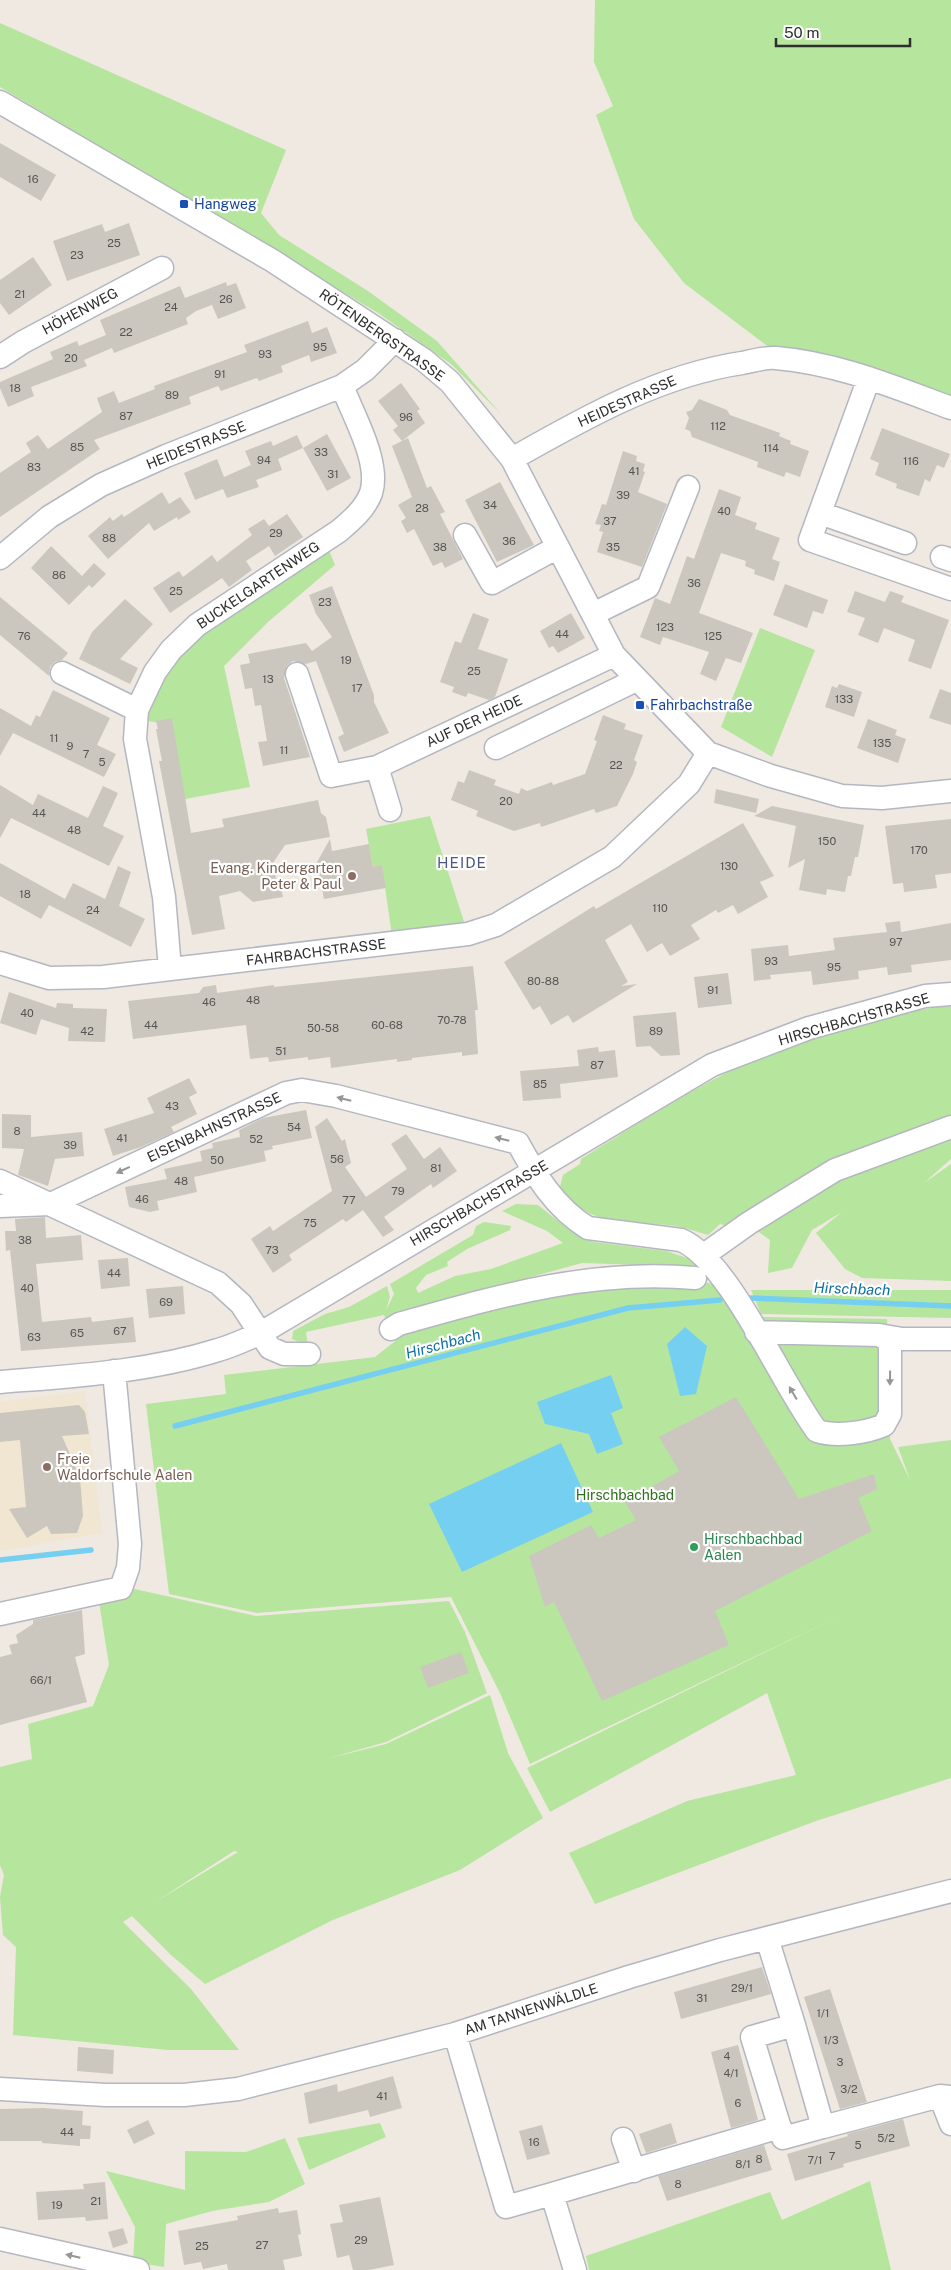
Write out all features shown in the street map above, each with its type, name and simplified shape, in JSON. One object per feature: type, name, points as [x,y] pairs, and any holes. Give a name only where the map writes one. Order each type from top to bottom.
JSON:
[{"type":"street","name":"RÖTENBERGSTRASSE","points":[[0,102],[273,261],[424,360],[450,382],[512,459],[614,655],[708,753]]},
{"type":"street","name":"HÖHENWEG","points":[[0,357],[23,342],[162,268]]},
{"type":"street","name":"HEIDESTRASSE","points":[[0,558],[49,517],[102,485],[166,456],[342,386],[365,370],[394,340]]},
{"type":"street","name":"HEIDESTRASSE","points":[[512,459],[555,434],[654,386],[709,368],[774,358],[840,369],[951,408]]},
{"type":"street","points":[[869,378],[810,540],[951,589]]},
{"type":"street","name":"BUCKELGARTENWEG","points":[[170,969],[164,897],[135,739],[137,710],[155,672],[171,650],[197,625],[339,531],[358,515],[371,493],[373,463],[342,386]]},
{"type":"street","points":[[592,614],[648,587],[688,487]]},
{"type":"street","points":[[820,513],[905,543]]},
{"type":"street","points":[[465,534],[492,583],[558,547]]},
{"type":"street","name":"AUF DER HEIDE","points":[[297,674],[331,776],[377,767],[614,655]]},
{"type":"street","points":[[62,673],[137,710]]},
{"type":"street","points":[[496,748],[636,680]]},
{"type":"street","points":[[708,753],[771,776],[842,796],[882,798],[951,791]]},
{"type":"street","name":"FAHRBACHSTRASSE","points":[[0,963],[49,978],[103,977],[468,934],[496,925],[612,857],[689,784],[708,753]]},
{"type":"street","points":[[377,767],[390,810]]},
{"type":"street","name":"HIRSCHBACHSTRASSE","points":[[0,1382],[114,1371],[176,1361],[219,1350],[261,1333],[712,1065],[809,1028],[925,996],[951,994]]},
{"type":"street","name":"EISENBAHNSTRASSE","points":[[0,1206],[50,1204],[286,1093],[302,1090],[336,1096],[518,1143],[553,1200],[578,1222],[588,1228],[681,1240],[693,1245],[704,1255],[724,1280],[818,1431],[828,1434],[875,1429],[884,1425],[890,1414],[890,1347],[888,1340],[879,1335]]},
{"type":"street","points":[[704,1255],[749,1222],[835,1170],[951,1127]]},
{"type":"street","points":[[0,1181],[218,1283],[241,1304],[270,1348],[284,1354],[309,1354]]},
{"type":"street","points":[[391,1329],[399,1324],[537,1287],[596,1278],[666,1276],[695,1278]]},
{"type":"street","points":[[756,1332],[879,1335],[902,1339],[951,1339]]},
{"type":"street","points":[[0,1614],[121,1588],[128,1568],[130,1544],[115,1401],[114,1371]]},
{"type":"street","name":"AM TANNENWÄLDLE","points":[[0,2089],[106,2094],[184,2095],[238,2089],[454,2034],[629,1977],[767,1938],[951,1891]]},
{"type":"street","points":[[767,1938],[794,2025],[822,2127]]},
{"type":"street","points":[[794,2025],[752,2037],[783,2138],[945,2096],[951,2124]]},
{"type":"street","points":[[454,2034],[506,2207],[780,2127]]},
{"type":"street","points":[[624,2139],[634,2170]]},
{"type":"street","points":[[552,2194],[575,2270]]},
{"type":"street","points":[[0,2239],[138,2270]]},
{"type":"shaded area","name":"Freie Waldorfschule Aalen","points":[[85,1391],[102,1533],[0,1551],[0,1402]]},
{"type":"green space","points":[[595,0],[951,0],[951,398],[774,351],[684,283],[634,219],[596,115],[613,106],[594,62]]},
{"type":"green space","points":[[0,23],[286,150],[261,213],[279,235],[368,291],[437,341],[501,414],[451,364],[378,313],[0,87]]},
{"type":"green space","points":[[325,540],[335,565],[268,622],[224,666],[250,787],[185,799],[171,725],[137,719],[171,650]]},
{"type":"green space","points":[[760,628],[815,650],[772,757],[721,727]]},
{"type":"green space","points":[[430,816],[468,934],[393,943],[382,866],[373,867],[366,829]]},
{"type":"green space","points":[[951,1005],[951,1123],[730,1227],[720,1224],[708,1235],[672,1226],[608,1220],[583,1210],[560,1187],[563,1175],[580,1164],[581,1159],[656,1113],[732,1070],[784,1047],[839,1028],[923,1009]]},
{"type":"green space","points":[[951,1133],[951,1159],[924,1183],[951,1164],[951,1281],[862,1278],[845,1269],[816,1233],[842,1212],[812,1230],[792,1268],[768,1273],[770,1240],[752,1227],[822,1183]]},
{"type":"green space","name":"Hirschbachbad","points":[[516,1204],[538,1205],[573,1233],[594,1242],[666,1251],[690,1259],[708,1273],[670,1266],[582,1263],[422,1307],[538,1290],[695,1281],[721,1285],[758,1317],[887,1319],[890,1439],[910,1480],[898,1447],[951,1440],[951,1778],[816,1821],[595,1904],[569,1853],[687,1801],[796,1775],[767,1693],[550,1812],[527,1768],[846,1613],[530,1764],[500,1693],[451,1597],[257,1613],[169,1594],[146,1404],[226,1394],[224,1375],[375,1357],[399,1338],[393,1334],[384,1315],[306,1332],[308,1346],[292,1339],[293,1331],[325,1314],[349,1307],[387,1286],[390,1297],[386,1310],[394,1294],[390,1284],[473,1235],[476,1226],[484,1222],[511,1226],[510,1230],[467,1249],[447,1262],[448,1266],[426,1275],[416,1288],[418,1293],[455,1276],[491,1269],[563,1243],[547,1231],[502,1211]]},
{"type":"green space","points":[[751,1290],[951,1290],[951,1318],[761,1314]]},
{"type":"green space","points":[[130,1588],[256,1616],[449,1601],[465,1632],[487,1693],[386,1742],[326,1759],[386,1744],[490,1695],[508,1753],[543,1818],[460,1870],[333,1920],[205,1984],[171,1955],[132,1916],[123,1922],[191,1989],[239,2050],[168,2050],[13,2035],[16,1947],[3,1935],[0,1897],[4,1875],[0,1865],[0,1767],[32,1759],[28,1724],[93,1706],[109,1665],[99,1602]],"holes":[[[234,1851],[238,1852],[155,1902]]]},
{"type":"green space","points":[[380,2123],[386,2137],[309,2170],[297,2138]]},
{"type":"green space","points":[[285,2138],[305,2184],[269,2202],[212,2211],[166,2224],[164,2267],[133,2262],[135,2227],[106,2171],[185,2190],[185,2151],[246,2152]]},
{"type":"green space","points":[[870,2181],[891,2270],[589,2270],[586,2256],[770,2192],[782,2220]]},
{"type":"water","points":[[685,1327],[707,1346],[696,1394],[680,1396],[667,1344]]},
{"type":"water","points":[[611,1375],[623,1408],[611,1413],[623,1444],[597,1454],[589,1434],[545,1424],[537,1402]]},
{"type":"water","points":[[561,1443],[593,1512],[462,1572],[429,1504]]},
{"type":"building","points":[[0,143],[56,175],[41,201],[0,177]]},
{"type":"building","points":[[129,223],[140,255],[67,281],[53,241],[102,224],[105,232]]},
{"type":"building","points":[[33,257],[52,285],[9,315],[0,303],[0,280]]},
{"type":"building","points":[[226,282],[227,286],[236,283],[246,308],[218,319],[212,305],[196,311],[186,318],[188,324],[114,353],[112,348],[84,360],[87,366],[31,387],[34,396],[8,407],[0,388],[0,382],[53,359],[50,352],[77,341],[79,346],[106,335],[100,320],[180,286],[185,298]]},
{"type":"building","points":[[308,321],[312,333],[327,327],[337,353],[311,362],[309,355],[281,366],[283,372],[259,381],[257,378],[221,391],[218,386],[189,397],[191,404],[94,440],[100,449],[0,517],[0,473],[31,452],[26,443],[38,435],[48,449],[102,412],[97,398],[114,391],[119,403],[155,389],[154,386],[247,352],[244,345]]},
{"type":"building","points":[[401,383],[420,409],[417,411],[425,423],[402,441],[393,430],[398,426],[378,401]]},
{"type":"building","points":[[699,399],[727,410],[730,415],[780,433],[779,436],[791,441],[790,444],[809,451],[800,477],[786,472],[784,477],[757,467],[758,462],[692,437],[690,431],[685,429],[689,418],[686,412],[692,410]]},
{"type":"building","points":[[882,428],[950,454],[944,468],[937,465],[930,482],[925,479],[919,496],[896,488],[897,484],[875,475],[879,463],[870,459]]},
{"type":"building","points":[[327,434],[351,478],[327,491],[303,448]]},
{"type":"building","points":[[297,435],[303,448],[278,459],[282,470],[256,480],[259,487],[227,498],[223,489],[195,500],[184,473],[217,459],[224,477],[251,465],[245,451],[271,441],[273,446]]},
{"type":"building","points":[[408,438],[427,488],[431,486],[445,512],[440,514],[463,559],[445,568],[442,562],[433,566],[414,529],[407,533],[401,521],[406,518],[398,505],[412,497],[392,446]]},
{"type":"building","points":[[623,451],[637,456],[636,461],[645,464],[643,471],[645,472],[638,492],[667,504],[642,567],[597,552],[603,532],[599,531],[601,525],[595,524],[602,504],[606,505]]},
{"type":"building","points":[[500,482],[534,545],[497,562],[465,500]]},
{"type":"building","points":[[719,489],[741,497],[735,515],[757,523],[755,529],[780,538],[772,559],[780,562],[774,581],[754,574],[755,570],[745,566],[746,561],[721,553],[699,613],[753,633],[741,663],[726,658],[716,681],[700,674],[709,652],[663,637],[660,645],[640,637],[655,598],[670,604],[687,556],[694,559]]},
{"type":"building","points":[[162,492],[169,504],[180,497],[191,512],[178,520],[177,517],[154,531],[149,523],[108,559],[88,536],[110,517],[113,521],[122,514],[124,517]]},
{"type":"building","points":[[287,514],[303,537],[275,556],[269,546],[246,561],[252,570],[229,587],[222,578],[170,613],[153,588],[179,571],[183,577],[212,555],[217,562],[252,535],[248,529],[264,519],[269,526]]},
{"type":"building","points":[[51,546],[82,576],[94,563],[106,574],[92,588],[89,585],[69,605],[31,568]]},
{"type":"building","points":[[785,584],[828,600],[823,614],[813,611],[807,628],[773,615]]},
{"type":"building","points":[[332,586],[374,695],[374,702],[389,733],[344,752],[338,737],[344,734],[316,661],[306,664],[293,661],[287,666],[284,678],[310,757],[263,766],[258,742],[267,741],[261,705],[255,706],[252,688],[245,689],[240,665],[250,663],[248,654],[306,643],[312,651],[332,637],[316,614],[309,595]]},
{"type":"building","points":[[855,591],[885,602],[890,591],[904,596],[901,602],[949,620],[931,669],[908,661],[915,640],[884,628],[878,643],[858,635],[865,618],[847,612]]},
{"type":"building","points":[[0,597],[68,653],[62,660],[55,662],[50,667],[49,676],[0,635]]},
{"type":"building","points":[[125,599],[153,624],[120,659],[138,668],[130,684],[79,659],[92,632]]},
{"type":"building","points":[[473,613],[489,619],[478,649],[508,659],[495,697],[489,700],[468,693],[466,697],[452,692],[454,687],[440,682],[455,641],[461,643]]},
{"type":"building","points":[[571,613],[585,638],[558,653],[553,646],[549,648],[540,631]]},
{"type":"building","points":[[839,684],[862,692],[854,717],[825,707],[832,686],[837,688]]},
{"type":"building","points":[[940,689],[951,693],[951,725],[929,718]]},
{"type":"building","points":[[53,690],[110,718],[97,745],[116,754],[104,777],[13,733],[0,756],[0,708],[31,726],[36,715],[40,717]]},
{"type":"building","points":[[603,715],[626,724],[624,729],[643,735],[634,760],[637,762],[633,774],[617,806],[596,813],[594,809],[541,827],[540,823],[514,831],[476,816],[478,811],[451,800],[458,781],[464,783],[469,770],[496,780],[494,785],[519,794],[521,788],[527,791],[552,782],[553,785],[585,774],[597,741],[594,740]]},
{"type":"building","points":[[172,718],[191,833],[224,827],[222,819],[318,800],[321,813],[326,817],[330,837],[285,845],[273,863],[277,884],[280,883],[283,897],[253,902],[240,891],[219,896],[225,929],[192,935],[159,761],[162,761],[156,729],[158,729],[156,721]]},
{"type":"building","points":[[868,719],[897,730],[895,735],[906,739],[898,763],[857,748]]},
{"type":"building","points":[[0,785],[33,805],[38,794],[88,818],[103,786],[118,793],[103,826],[124,836],[109,866],[11,818],[0,838]]},
{"type":"building","points":[[716,789],[759,799],[756,813],[714,803]]},
{"type":"building","points":[[772,806],[864,825],[858,857],[855,857],[851,876],[848,876],[845,892],[827,889],[826,895],[799,890],[805,859],[788,868],[796,826],[754,816]]},
{"type":"building","points":[[951,819],[951,873],[935,875],[937,888],[904,892],[903,883],[893,884],[885,826]]},
{"type":"building","points":[[743,823],[774,876],[760,882],[768,897],[738,914],[733,905],[718,913],[716,910],[691,925],[700,939],[670,956],[662,943],[647,952],[631,924],[605,940],[628,982],[621,986],[637,984],[573,1023],[568,1015],[551,1025],[540,1006],[533,1010],[504,962],[594,906],[596,909]]},
{"type":"building","name":"Evang. Kindergarten Peter & Paul","points":[[330,839],[332,851],[369,844],[373,867],[382,865],[386,888],[324,899],[317,862]]},
{"type":"building","points":[[0,863],[65,899],[73,883],[105,899],[118,866],[131,872],[119,906],[145,919],[131,947],[49,905],[41,919],[0,896]]},
{"type":"building","points":[[900,921],[901,932],[951,923],[951,960],[911,965],[912,972],[888,975],[887,967],[858,971],[859,979],[813,985],[811,971],[770,975],[771,979],[754,981],[751,949],[788,945],[789,956],[835,950],[833,938],[887,932],[885,923]]},
{"type":"building","points":[[473,966],[478,1010],[475,1010],[478,1054],[462,1056],[462,1052],[412,1058],[412,1060],[397,1062],[397,1059],[331,1068],[330,1057],[308,1060],[308,1057],[269,1062],[268,1057],[250,1059],[246,1025],[133,1039],[128,1001],[199,993],[203,987],[216,985],[217,993],[274,985],[274,987]]},
{"type":"building","points":[[728,973],[732,1004],[698,1008],[694,977]]},
{"type":"building","points":[[9,992],[56,1008],[57,1003],[73,1004],[73,1008],[107,1009],[105,1042],[68,1041],[69,1028],[41,1019],[36,1035],[0,1023]]},
{"type":"building","points":[[676,1012],[680,1055],[661,1056],[650,1046],[636,1047],[633,1016]]},
{"type":"building","points":[[598,1047],[599,1052],[615,1050],[618,1077],[560,1084],[561,1098],[523,1101],[520,1071],[579,1066],[577,1050]]},
{"type":"building","points":[[189,1078],[197,1093],[189,1097],[197,1114],[171,1127],[174,1132],[141,1147],[113,1156],[104,1129],[154,1113],[147,1098]]},
{"type":"building","points":[[306,1110],[312,1138],[272,1146],[273,1149],[264,1151],[266,1161],[194,1177],[197,1192],[157,1201],[159,1210],[150,1212],[129,1207],[125,1187],[167,1179],[164,1169],[202,1161],[200,1151],[213,1148],[212,1143],[240,1137],[239,1130],[263,1118]]},
{"type":"building","points":[[2,1114],[31,1115],[31,1137],[82,1132],[84,1156],[55,1159],[48,1186],[18,1175],[24,1149],[2,1148]]},
{"type":"building","points":[[327,1118],[342,1141],[345,1139],[351,1163],[345,1167],[366,1197],[407,1169],[391,1144],[406,1134],[424,1159],[440,1147],[457,1171],[433,1188],[431,1184],[384,1217],[394,1230],[383,1237],[363,1210],[346,1222],[343,1219],[289,1255],[292,1260],[273,1273],[251,1239],[270,1226],[273,1231],[332,1191],[315,1127]]},
{"type":"building","points":[[45,1217],[46,1238],[81,1235],[83,1260],[36,1264],[42,1322],[91,1317],[92,1322],[133,1317],[136,1342],[21,1351],[10,1250],[6,1251],[5,1231],[16,1231],[15,1219]]},
{"type":"building","points":[[128,1258],[130,1286],[101,1289],[98,1260]]},
{"type":"building","points":[[183,1286],[185,1314],[149,1318],[146,1289]]},
{"type":"building","name":"Hirschbachbad Aalen","points":[[736,1397],[799,1499],[874,1474],[877,1489],[858,1498],[872,1531],[715,1611],[729,1645],[602,1701],[554,1602],[545,1607],[529,1556],[591,1525],[599,1538],[636,1520],[625,1502],[679,1471],[659,1437]]},
{"type":"building","points":[[79,1405],[85,1412],[89,1434],[62,1436],[80,1477],[83,1516],[77,1533],[51,1534],[47,1526],[27,1538],[9,1509],[26,1507],[20,1440],[0,1442],[0,1413]]},
{"type":"building","points":[[82,1610],[85,1654],[75,1657],[87,1702],[0,1725],[0,1657],[12,1654],[9,1645],[18,1643],[16,1635],[33,1624],[33,1620]]},
{"type":"building","points":[[461,1652],[469,1673],[428,1688],[420,1667]]},
{"type":"building","points":[[762,1967],[771,1994],[681,2019],[674,1992]]},
{"type":"building","points":[[830,1989],[867,2102],[840,2109],[804,1997]]},
{"type":"building","points":[[738,2045],[758,2120],[731,2128],[711,2052]]},
{"type":"building","points":[[78,2047],[114,2050],[113,2074],[77,2071]]},
{"type":"building","points":[[393,2076],[402,2108],[370,2117],[368,2110],[309,2124],[304,2093],[337,2084],[338,2092]]},
{"type":"building","points":[[44,2108],[83,2111],[82,2125],[91,2126],[90,2139],[80,2139],[80,2146],[42,2143],[42,2141],[0,2141],[0,2109]]},
{"type":"building","points":[[903,2119],[910,2146],[843,2164],[844,2167],[795,2181],[787,2154],[848,2136],[847,2134]]},
{"type":"building","points":[[148,2120],[155,2134],[134,2144],[127,2130]]},
{"type":"building","points":[[671,2123],[677,2143],[646,2153],[639,2134]]},
{"type":"building","points":[[542,2125],[550,2154],[527,2160],[519,2131]]},
{"type":"building","points":[[764,2145],[772,2170],[667,2201],[658,2176]]},
{"type":"building","points":[[105,2182],[108,2219],[86,2221],[85,2217],[38,2220],[36,2192],[84,2189],[83,2184]]},
{"type":"building","points":[[380,2197],[394,2265],[369,2270],[353,2270],[349,2255],[337,2258],[330,2224],[343,2222],[339,2205]]},
{"type":"building","points":[[278,2208],[279,2213],[297,2210],[301,2234],[298,2235],[302,2256],[283,2260],[285,2270],[228,2270],[227,2264],[203,2269],[201,2262],[184,2265],[178,2231],[238,2220],[237,2216]]},
{"type":"building","points":[[123,2228],[128,2243],[113,2248],[108,2232]]},
{"type":"waterway","name":"Hirschbach","points":[[751,1298],[951,1306]]},
{"type":"waterway","name":"Hirschbach","points":[[175,1426],[628,1308],[720,1300]]},
{"type":"waterway","name":"Hirschbach","points":[[0,1560],[91,1550]]},
{"type":"place","name":"Hangweg","points":[[184,204]]},
{"type":"place","name":"Fahrbachstraße","points":[[640,705]]},
{"type":"place","name":"Evang. Kindergarten Peter & Paul","points":[[352,876]]},
{"type":"place","name":"Freie Waldorfschule Aalen","points":[[47,1467]]},
{"type":"place","name":"Hirschbachbad Aalen","points":[[694,1547]]},
{"type":"district","name":"HEIDE","points":[[462,863]]}]
